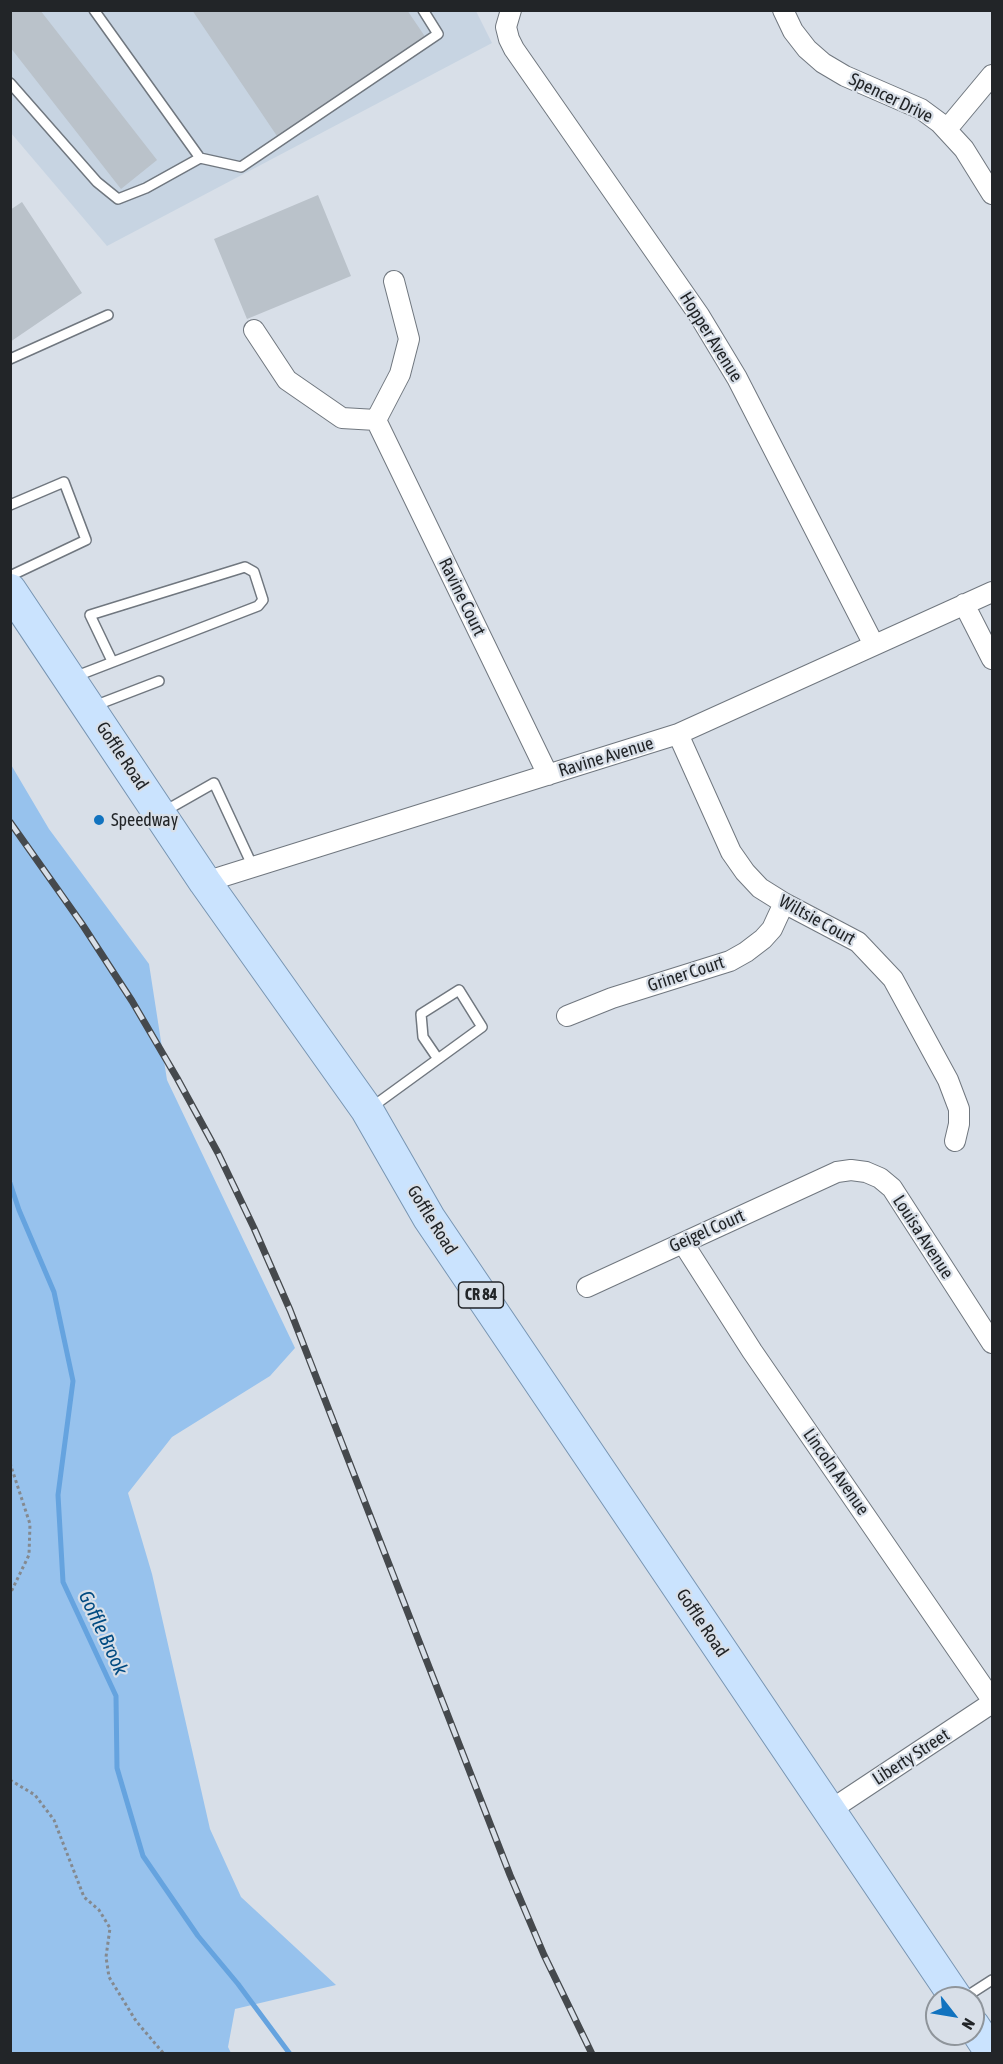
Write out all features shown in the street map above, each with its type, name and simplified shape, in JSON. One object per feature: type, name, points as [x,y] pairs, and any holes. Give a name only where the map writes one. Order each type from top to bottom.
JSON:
[{"type":"main road","name":"Goffle Road","points":[[14,603],[89,708],[205,882],[367,1110],[429,1218],[948,1986]]},
{"type":"street","name":"Hopper Avenue","points":[[511,10],[506,27],[508,39],[699,315],[732,369],[874,645]]},
{"type":"street","name":"Spencer Drive","points":[[783,10],[793,31],[807,49],[823,63],[845,76],[921,110],[947,129],[964,149],[993,194]]},
{"type":"street","points":[[947,129],[993,75]]},
{"type":"street","points":[[254,330],[287,380],[342,418],[376,420],[400,374],[409,339],[394,282]]},
{"type":"street","name":"Ravine Court","points":[[376,420],[548,775]]},
{"type":"street","name":"Ravine Avenue","points":[[205,882],[678,734],[993,592]]},
{"type":"street","points":[[964,604],[993,659]]},
{"type":"street","name":"Wiltsie Court","points":[[678,734],[731,852],[745,873],[760,888],[784,903],[858,942],[893,979],[948,1080],[959,1108],[959,1124],[955,1141]]},
{"type":"street","name":"Griner Court","points":[[567,1016],[612,998],[730,961],[763,939],[772,929],[784,903]]},
{"type":"street","name":"Louisa Avenue","points":[[828,1177],[837,1172],[851,1170],[866,1172],[880,1178],[892,1188],[993,1343]]},
{"type":"street","name":"Geigel Court","points":[[587,1287],[828,1177]]},
{"type":"street","name":"Lincoln Avenue","points":[[683,1243],[752,1352],[993,1701]]},
{"type":"street","name":"Liberty Street","points":[[829,1810],[993,1701]]},
{"type":"lane","points":[[94,10],[200,158]]},
{"type":"lane","points":[[10,84],[96,182],[118,199],[146,188],[200,158],[241,167],[438,34],[423,10]]},
{"type":"lane","points":[[10,359],[108,315]]},
{"type":"lane","points":[[10,505],[64,482],[86,540],[10,576]]},
{"type":"lane","points":[[69,679],[258,606],[263,600],[254,572],[245,567],[90,615],[112,661]]},
{"type":"lane","points":[[89,708],[159,681]]},
{"type":"lane","points":[[160,814],[214,783],[253,867]]},
{"type":"lane","points":[[367,1110],[438,1059],[482,1027],[459,990],[422,1014],[423,1037],[438,1059]]},
{"type":"path","points":[[10,1464],[30,1524],[29,1555],[10,1594]]},
{"type":"path","points":[[10,1780],[35,1795],[54,1820],[84,1897],[99,1910],[110,1928],[106,1958],[109,1977],[136,2021],[164,2054]]},
{"type":"shaded area","points":[[10,11],[476,11],[492,43],[107,246],[11,133]]},
{"type":"shaded area","points":[[10,763],[49,829],[149,964],[167,1080],[295,1348],[270,1376],[172,1437],[128,1493],[152,1574],[210,1829],[241,1897],[336,1985],[235,2009],[228,2047],[231,2053],[11,2053]]},
{"type":"building","points":[[10,10],[40,10],[157,160],[121,189],[10,47]]},
{"type":"building","points":[[192,10],[407,10],[426,38],[279,139]]},
{"type":"building","points":[[318,195],[351,276],[247,319],[214,239]]},
{"type":"building","points":[[22,202],[82,293],[10,342],[10,210]]},
{"type":"waterway","name":"Goffle Brook","points":[[10,1183],[54,1292],[73,1381],[58,1495],[63,1582],[116,1696],[117,1768],[143,1856],[198,1936],[238,1984],[290,2054]]},
{"type":"railway","points":[[10,822],[82,924],[132,1001],[218,1153],[254,1228],[290,1310],[510,1875],[544,1955],[592,2054]]},
{"type":"place","name":"Speedway","points":[[99,820]]}]
